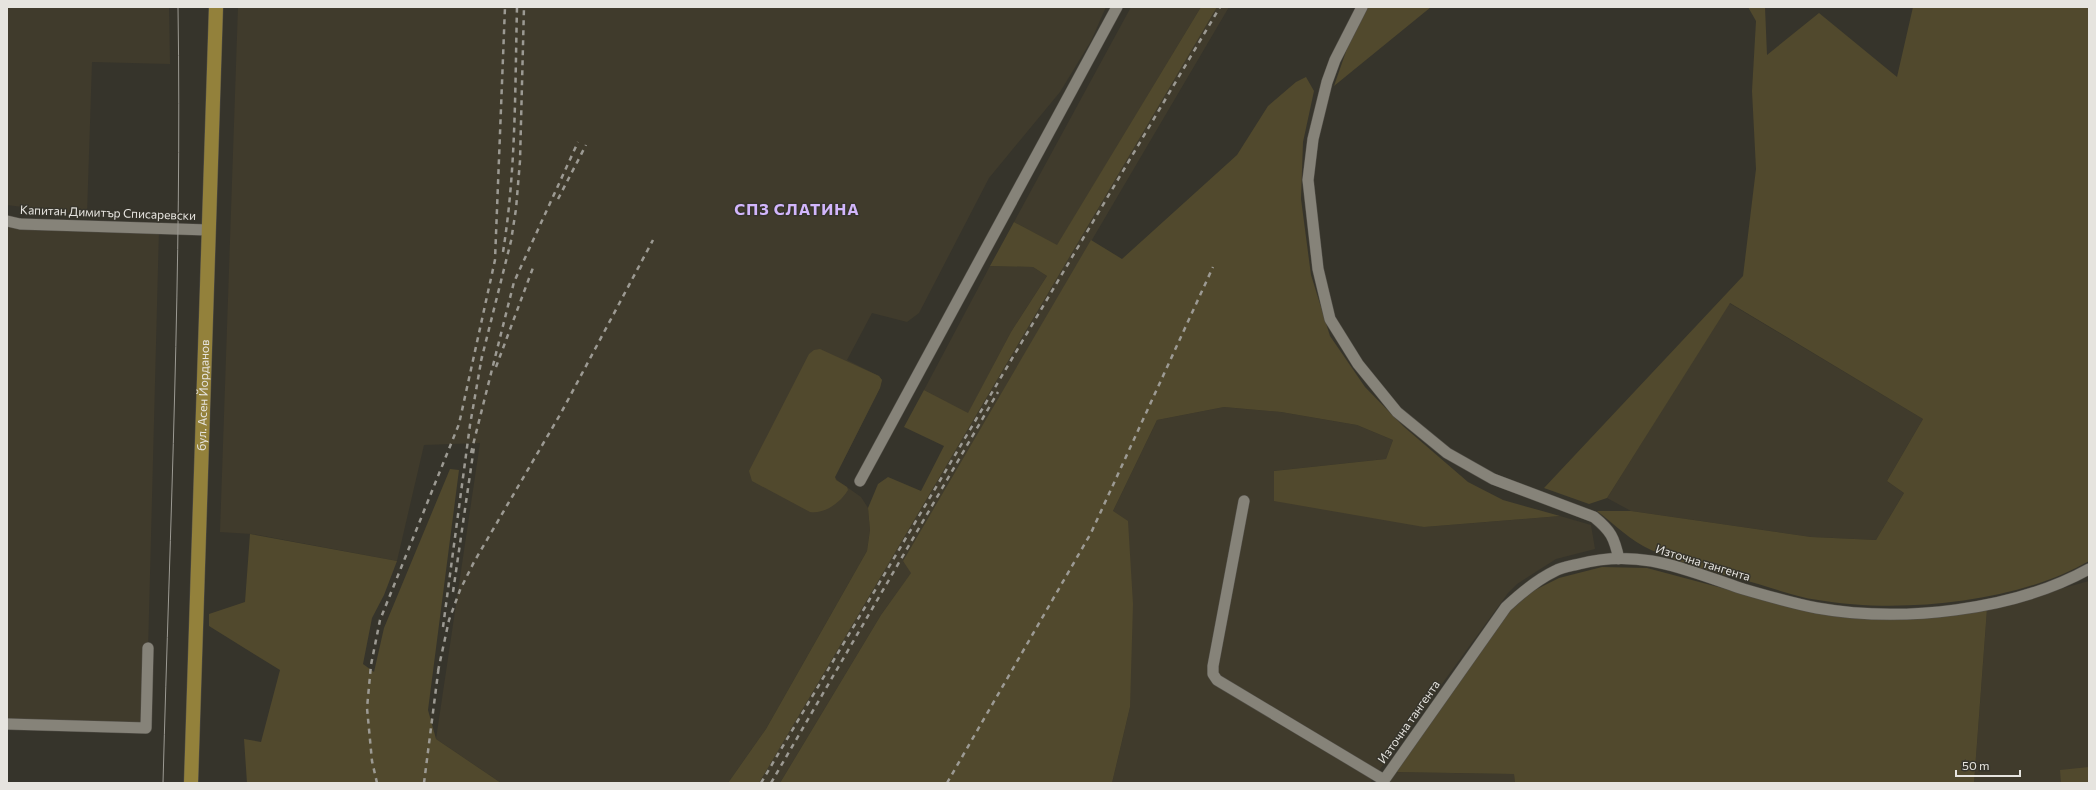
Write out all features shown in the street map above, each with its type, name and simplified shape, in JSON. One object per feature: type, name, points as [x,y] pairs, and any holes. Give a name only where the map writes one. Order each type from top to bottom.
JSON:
[{"type":"main road","name":"бул. Асен Йорданов","points":[[191,783],[216,7]]},
{"type":"street","points":[[860,481],[1117,7]]},
{"type":"street","points":[[1362,7],[1335,60],[1327,82],[1313,139],[1308,180],[1318,269],[1330,319],[1358,364],[1397,412],[1448,453],[1493,479],[1594,517],[1607,527],[1614,539],[1619,558]]},
{"type":"street","name":"Капитан Димитър Списаревски","points":[[7,221],[35,225],[208,230]]},
{"type":"street","points":[[1244,501],[1213,666],[1213,674],[1217,680],[1383,781]]},
{"type":"street","name":"Източна тангента","points":[[1383,781],[1506,607],[1530,586],[1557,570],[1591,561],[1619,558],[1649,559],[1687,569],[1741,588],[1817,608],[1895,615],[1957,611],[2021,597],[2078,576],[2089,569]]},
{"type":"street","points":[[7,724],[146,728],[148,648]]},
{"type":"shaded area","points":[[7,7],[169,7],[170,64],[92,62],[87,215],[7,205]]},
{"type":"shaded area","points":[[238,7],[1106,7],[1091,41],[1060,92],[989,178],[919,313],[907,322],[872,313],[847,360],[879,376],[882,380],[880,388],[835,477],[861,497],[868,508],[870,530],[867,551],[766,729],[728,783],[501,783],[436,739],[480,443],[424,445],[397,561],[252,534],[220,532]]},
{"type":"shaded area","points":[[1131,7],[1201,7],[1057,246],[1014,222]]},
{"type":"shaded area","points":[[1201,7],[1217,7],[759,783],[728,783],[766,729],[867,551],[870,530],[868,508],[878,484],[888,477],[921,491],[944,446],[904,427],[924,390],[968,413],[1011,332],[1047,276],[1033,267],[990,266],[1014,222],[1057,245]]},
{"type":"shaded area","points":[[1217,7],[1229,7],[903,561],[912,572],[881,615],[780,783],[759,783]]},
{"type":"shaded area","points":[[1368,7],[1431,7],[1334,86],[1351,37]]},
{"type":"shaded area","points":[[1748,7],[1765,7],[1767,55],[1819,13],[1897,77],[1913,7],[2089,7],[2089,561],[2060,575],[2028,587],[1993,595],[1957,602],[1884,606],[1850,604],[1801,597],[1675,560],[1651,550],[1630,537],[1597,511],[1631,511],[1811,537],[1876,540],[1904,493],[1887,481],[1923,419],[1730,303],[1607,498],[1589,504],[1544,488],[1743,276],[1756,169],[1752,91],[1756,21]]},
{"type":"shaded area","points":[[1306,77],[1314,91],[1303,142],[1301,199],[1311,275],[1330,336],[1365,387],[1403,426],[1468,482],[1503,500],[1560,516],[1424,527],[1274,501],[1274,471],[1386,459],[1393,440],[1357,425],[1281,412],[1224,407],[1157,420],[1113,511],[1128,521],[1133,604],[1130,707],[1112,783],[780,783],[881,615],[911,573],[903,561],[1091,240],[1122,259],[1237,155],[1268,106],[1296,82]]},
{"type":"shaded area","points":[[7,221],[159,229],[146,728],[7,724]]},
{"type":"shaded area","points":[[990,266],[1033,267],[1047,276],[1011,332],[968,414],[924,390]]},
{"type":"shaded area","points":[[1729,303],[1923,419],[1887,481],[1904,493],[1876,540],[1811,537],[1631,511],[1607,498]]},
{"type":"shaded area","points":[[820,349],[879,376],[882,380],[880,388],[835,477],[836,480],[847,487],[848,490],[845,495],[832,507],[821,511],[810,512],[752,481],[749,471],[809,354],[814,350]]},
{"type":"shaded area","points":[[1224,407],[1281,412],[1357,425],[1393,440],[1386,459],[1274,471],[1424,527],[1560,516],[1591,525],[1595,549],[1556,559],[1517,584],[1508,593],[1370,783],[1112,783],[1130,707],[1113,511],[1157,420]]},
{"type":"shaded area","points":[[450,469],[459,470],[428,710],[436,739],[501,783],[247,783],[244,739],[261,742],[280,670],[209,626],[209,614],[245,602],[250,534],[397,561],[384,595],[372,618],[363,664],[374,672],[384,628]]},
{"type":"shaded area","points":[[1602,567],[1647,568],[1816,613],[1895,620],[1958,615],[1987,609],[1974,783],[1515,783],[1514,774],[1394,772],[1510,611],[1533,591],[1559,578]]},
{"type":"shaded area","points":[[2089,581],[2089,783],[1974,783],[1987,609]]},
{"type":"shaded area","points":[[2089,767],[2089,783],[2061,783],[2060,770]]},
{"type":"shaded area","points":[[1394,772],[1514,774],[1515,783],[1387,783]]},
{"type":"tram line","points":[[163,783],[177,298],[179,104],[178,7]]},
{"type":"railway","points":[[377,783],[372,761],[367,708],[371,665],[380,620],[459,424],[495,260],[505,7]]},
{"type":"railway","points":[[503,252],[513,161],[517,7]]},
{"type":"railway","points":[[481,361],[511,241],[516,209],[520,161],[524,7]]},
{"type":"railway","points":[[761,783],[1220,7]]},
{"type":"railway","points":[[471,453],[514,282],[578,142]]},
{"type":"railway","points":[[558,199],[586,145]]},
{"type":"railway","points":[[438,671],[449,620],[460,590],[474,562],[561,413],[653,240]]},
{"type":"railway","points":[[496,367],[534,265]]},
{"type":"railway","points":[[947,783],[1091,533],[1213,267]]},
{"type":"railway","points":[[443,627],[470,425],[482,356]]},
{"type":"railway","points":[[771,783],[998,392]]},
{"type":"railway","points":[[453,592],[474,447]]},
{"type":"railway","points":[[424,783],[439,665]]},
{"type":"district","name":"СПЗ СЛАТИНА","points":[[797,209]]}]
